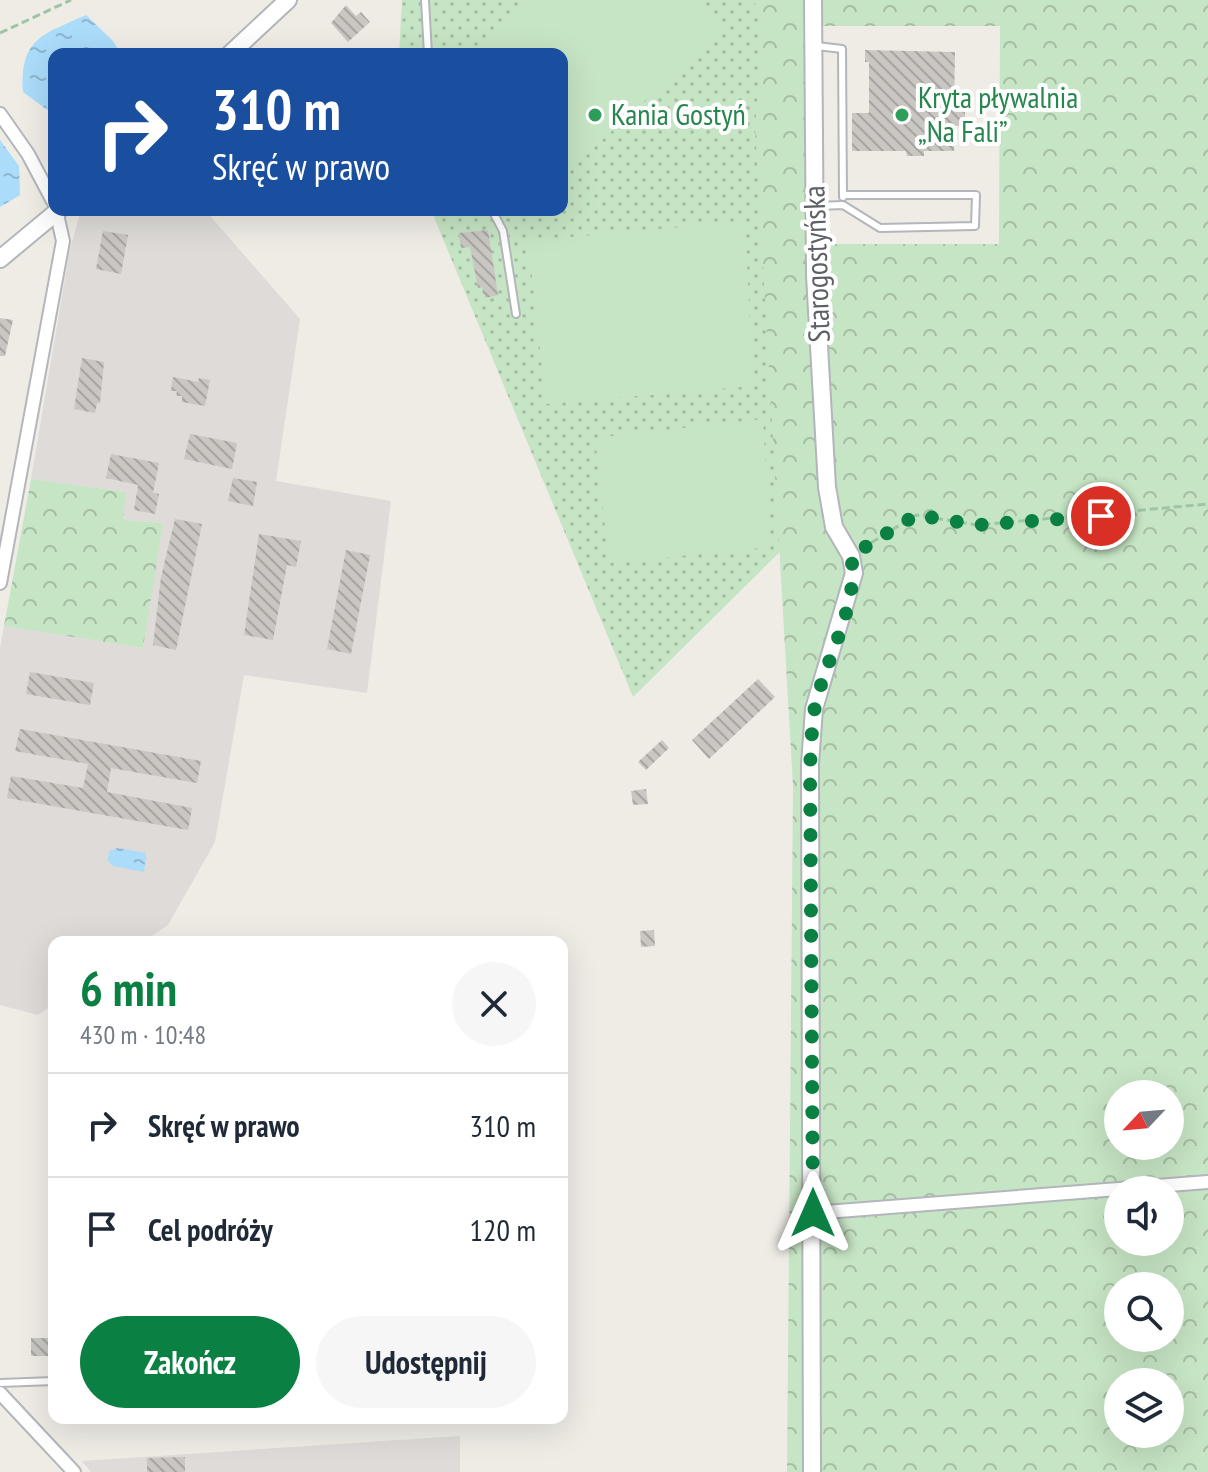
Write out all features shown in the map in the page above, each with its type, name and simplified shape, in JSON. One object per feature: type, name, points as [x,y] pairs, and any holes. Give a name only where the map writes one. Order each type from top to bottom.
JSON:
[{"type":"street","points":[[236,48],[288,0]]},
{"type":"street","name":"Starogostyńska","points":[[813,0],[814,206],[827,487],[834,527],[851,556]]},
{"type":"street","points":[[0,114],[28,154],[48,193]]},
{"type":"street","points":[[0,259],[48,216]]},
{"type":"street","points":[[0,583],[63,241],[58,216]]},
{"type":"street","points":[[812,1472],[810,764],[814,709],[848,600],[854,573],[851,556]]},
{"type":"street","points":[[813,1213],[1208,1182]]},
{"type":"street","points":[[0,1393],[74,1472]]},
{"type":"lane","points":[[425,0],[428,48]]},
{"type":"lane","points":[[813,45],[842,49],[843,205]]},
{"type":"lane","points":[[814,206],[843,205],[880,228],[975,226],[976,195],[843,195]]},
{"type":"lane","points":[[495,216],[503,231],[516,314]]},
{"type":"lane","points":[[0,1383],[48,1381]]},
{"type":"path","points":[[0,33],[71,0]]},
{"type":"path","points":[[851,556],[916,515],[977,525],[1208,504]]},
{"type":"shaded area","points":[[79,216],[210,216],[300,319],[276,481],[391,501],[367,693],[244,675],[215,842],[168,925],[152,936],[48,936],[48,1008],[38,1015],[0,1005],[0,648],[4,626],[143,648],[162,523],[123,520],[125,492],[31,479],[70,249]]},
{"type":"shaded area","points":[[460,1436],[460,1472],[91,1472],[82,1461]]},
{"type":"green space","points":[[402,0],[790,0],[792,540],[633,697],[433,216],[568,216],[568,48],[399,48]]},
{"type":"green space","name":"Kania Gostyń","points":[[532,0],[695,0],[722,30],[568,171],[568,48],[480,48]]},
{"type":"green space","points":[[754,0],[1208,0],[1208,1472],[787,1472],[793,786],[755,127],[763,33]],"holes":[[[810,26],[1000,26],[999,244],[813,244]]]},
{"type":"green space","points":[[745,221],[753,386],[546,404],[528,241]]},
{"type":"green space","points":[[763,419],[771,547],[609,563],[595,438]]},
{"type":"green space","points":[[31,479],[126,492],[123,520],[163,523],[143,648],[4,626]]},
{"type":"water","points":[[86,15],[117,48],[48,48],[48,111],[23,92],[23,74],[30,49],[57,28]]},
{"type":"water","points":[[0,140],[19,166],[20,195],[0,207]]},
{"type":"water","points":[[118,848],[146,853],[144,872],[113,866],[108,861],[109,851]]},
{"type":"building","points":[[346,5],[356,16],[361,12],[370,22],[348,42],[331,23]]},
{"type":"building","points":[[865,50],[955,52],[954,112],[965,112],[965,126],[955,126],[954,151],[924,151],[924,156],[907,156],[906,151],[852,151],[852,113],[869,113],[869,62],[865,62]]},
{"type":"building","points":[[488,230],[498,295],[485,298],[482,287],[478,288],[470,247],[461,248],[459,233]]},
{"type":"building","points":[[103,231],[128,235],[121,274],[96,269]]},
{"type":"building","points":[[0,318],[13,320],[5,356],[0,356]]},
{"type":"building","points":[[82,358],[104,362],[100,403],[97,403],[95,413],[74,409]]},
{"type":"building","points":[[173,377],[198,382],[199,378],[210,380],[205,406],[182,402],[182,396],[176,396],[177,391],[171,391]]},
{"type":"building","points":[[190,434],[237,443],[232,469],[184,459]]},
{"type":"building","points":[[111,454],[159,463],[153,493],[159,494],[155,514],[134,510],[138,485],[106,478]]},
{"type":"building","points":[[233,478],[257,482],[253,506],[228,501]]},
{"type":"building","points":[[175,519],[202,524],[176,650],[153,645],[161,577]]},
{"type":"building","points":[[259,534],[301,541],[296,567],[287,565],[273,640],[244,635]]},
{"type":"building","points":[[346,550],[370,555],[351,654],[327,649]]},
{"type":"building","points":[[30,672],[94,683],[90,705],[26,694]]},
{"type":"building","points":[[758,679],[775,697],[709,759],[692,740]]},
{"type":"building","points":[[20,729],[201,761],[197,783],[111,768],[107,792],[192,808],[188,830],[7,798],[11,776],[83,788],[88,764],[15,751]]},
{"type":"building","points":[[662,740],[669,748],[646,770],[638,762]]},
{"type":"building","points":[[646,789],[648,804],[633,805],[631,791]]},
{"type":"building","points":[[654,930],[655,946],[641,947],[640,931]]},
{"type":"building","points":[[31,1338],[48,1338],[48,1356],[31,1356]]},
{"type":"building","points":[[185,1457],[185,1472],[147,1472],[147,1458]]},
{"type":"place","name":"Kania Gostyń","points":[[595,115]]},
{"type":"place","name":"Kryta pływalnia „Na Fali”","points":[[902,115]]},
{"type":"route","points":[[813,1213],[810,764],[814,709],[848,600],[854,573],[851,556],[916,515],[977,525],[1101,516]]}]
